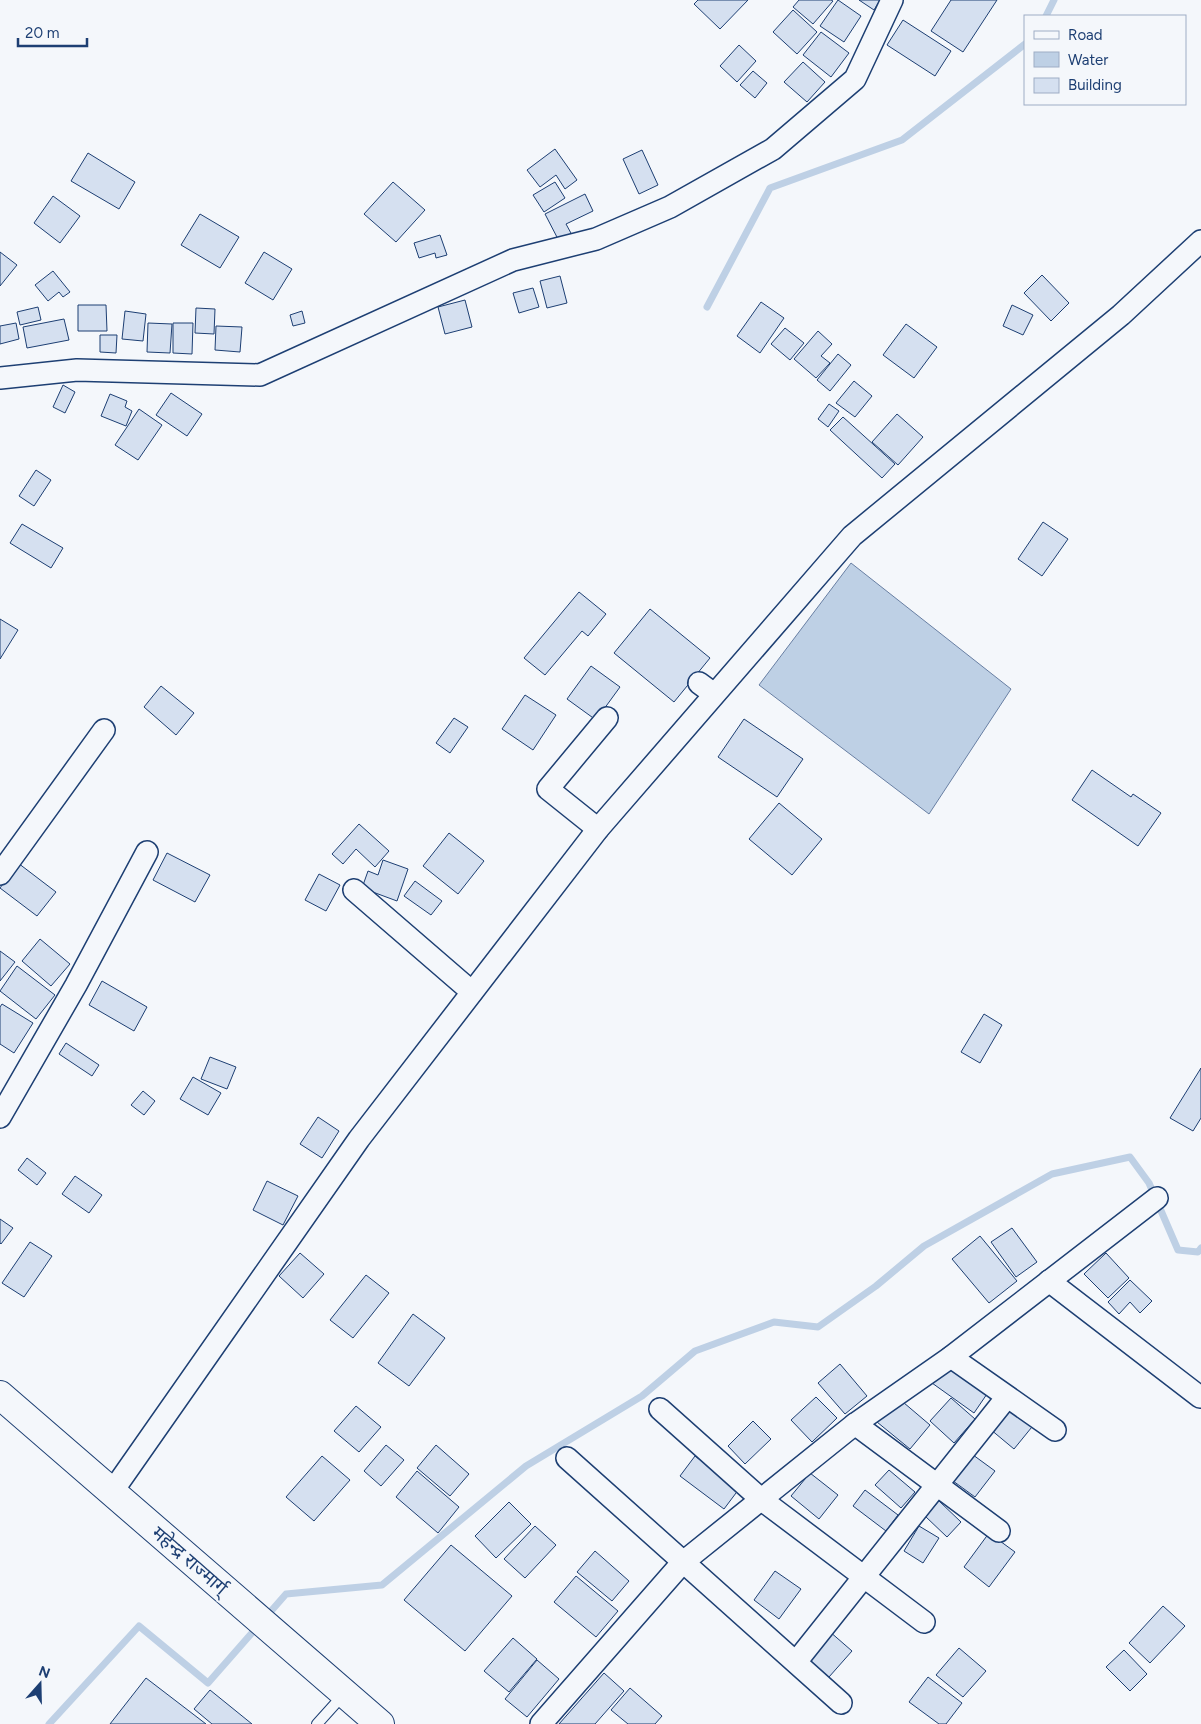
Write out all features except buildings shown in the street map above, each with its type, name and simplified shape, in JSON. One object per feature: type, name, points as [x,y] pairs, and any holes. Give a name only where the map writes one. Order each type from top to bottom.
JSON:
[{"type":"highway","name":"महेन्द्र राज्मार्ग्","points":[[0,1395],[380,1724]]},
{"type":"street","points":[[0,378],[77,370],[260,375],[513,260],[596,239],[662,211],[773,149],[855,80],[892,0]]},
{"type":"street","points":[[112,1492],[359,1139],[707,688],[852,536],[1121,315],[1201,241]]},
{"type":"street","points":[[598,830],[548,790],[607,718]]},
{"type":"street","points":[[0,874],[104,730]]},
{"type":"street","points":[[0,1117],[76,985],[147,852]]},
{"type":"street","points":[[354,890],[472,992]]},
{"type":"street","points":[[542,1724],[682,1563],[856,1424],[951,1357],[1157,1198]]},
{"type":"street","points":[[1049,1281],[1200,1397]]},
{"type":"street","points":[[951,1357],[1054,1430]]},
{"type":"street","points":[[796,1662],[1007,1397]]},
{"type":"street","points":[[660,1409],[762,1500],[924,1622]]},
{"type":"street","points":[[856,1424],[999,1531]]},
{"type":"street","points":[[567,1458],[682,1563],[842,1703]]},
{"type":"lane","points":[[317,1724],[344,1693]]},
{"type":"water","points":[[851,563],[1011,689],[929,814],[759,685]]},
{"type":"waterway","points":[[1046,15],[1054,0]]},
{"type":"waterway","points":[[707,307],[770,188],[902,140],[1024,45]]},
{"type":"waterway","points":[[265,1618],[286,1594],[382,1585],[526,1466],[642,1396],[695,1351],[774,1322],[818,1327],[876,1286],[924,1246],[1052,1174],[1130,1157],[1149,1183],[1178,1250],[1198,1252],[1201,1248]]},
{"type":"waterway","points":[[49,1724],[139,1626],[208,1683],[258,1626]]}]
